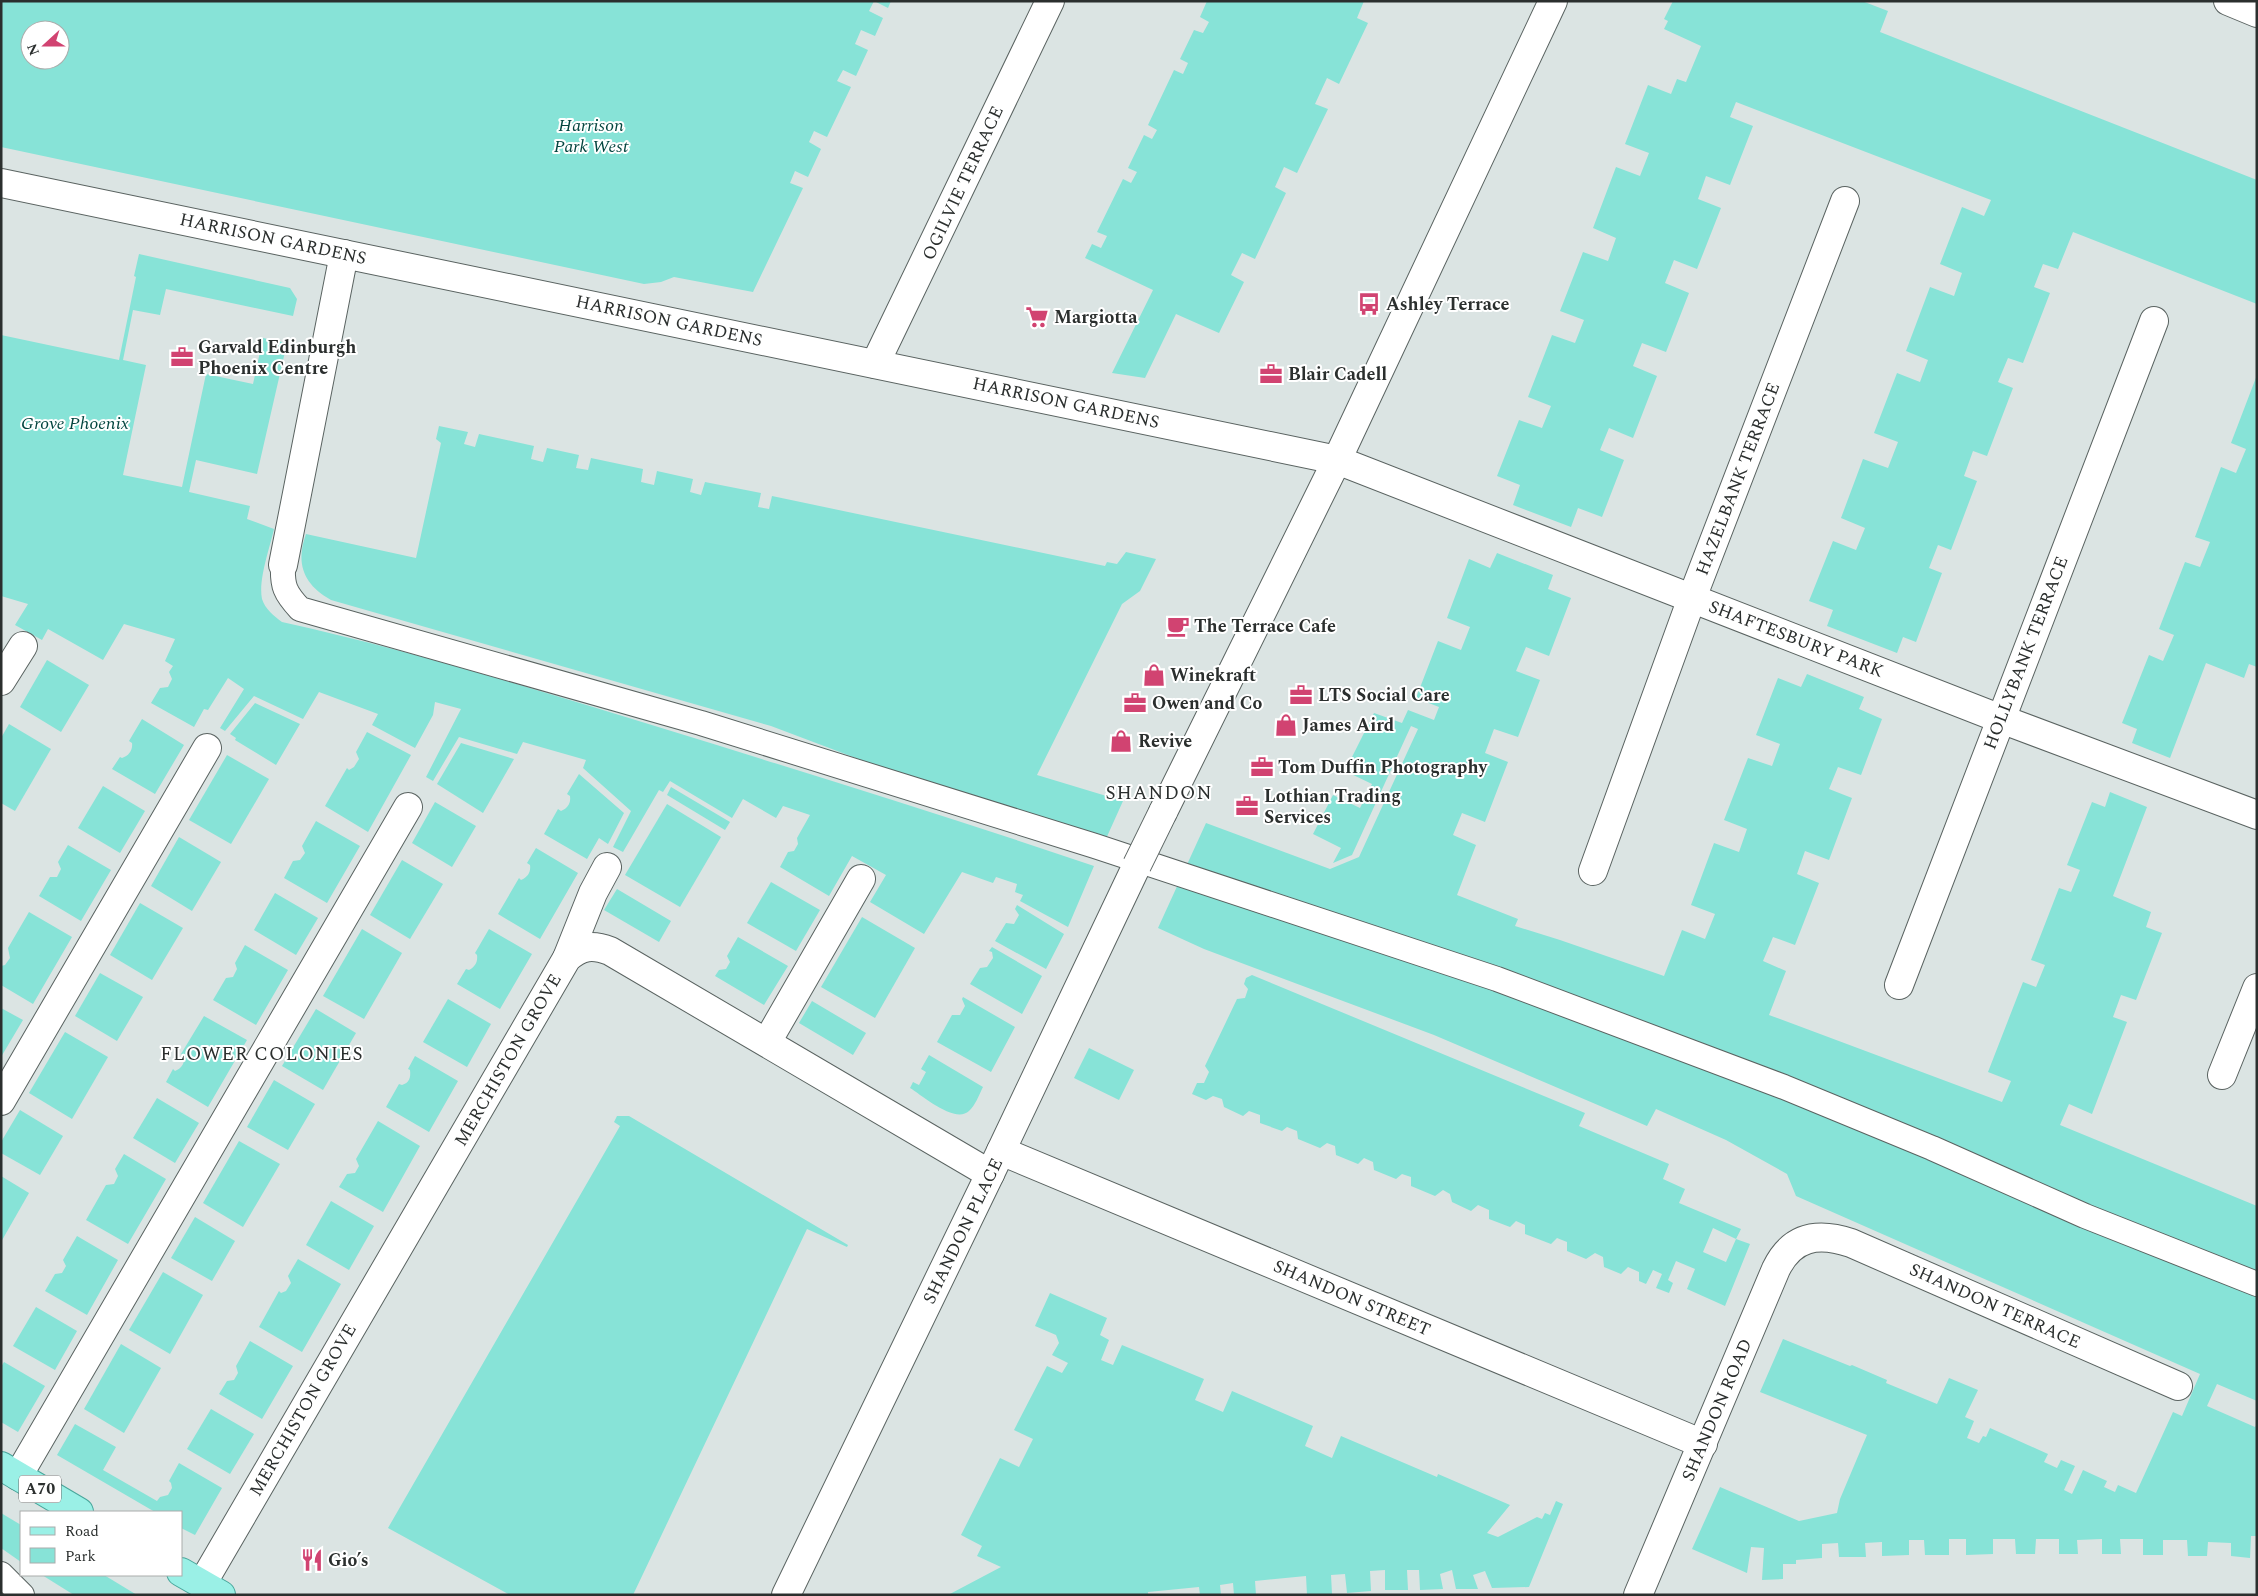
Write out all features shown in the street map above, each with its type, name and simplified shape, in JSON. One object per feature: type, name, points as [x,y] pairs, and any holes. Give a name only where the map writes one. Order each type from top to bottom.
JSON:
[{"type":"main road","name":"A70","points":[[10,1471],[77,1511]]},
{"type":"street","name":"OGILVIE TERRACE","points":[[875,364],[1050,1]]},
{"type":"street","points":[[1337,460],[1553,1]]},
{"type":"street","points":[[2228,1],[2257,13]]},
{"type":"street","name":"HARRISON GARDENS","points":[[1,183],[1337,460]]},
{"type":"street","name":"HAZELBANK TERRACE","points":[[1593,872],[1692,598],[1845,201]]},
{"type":"street","points":[[283,565],[344,254]]},
{"type":"street","name":"HOLLYBANK TERRACE","points":[[1899,985],[2154,321]]},
{"type":"street","name":"SHAFTESBURY PARK","points":[[1337,460],[2001,719],[2257,814]]},
{"type":"street","name":"SHANDON PLACE","points":[[786,1595],[996,1163],[1162,812],[1337,460]]},
{"type":"street","points":[[1,681],[23,646]]},
{"type":"street","points":[[1,1101],[206,748]]},
{"type":"street","points":[[10,1471],[408,807]]},
{"type":"street","points":[[567,958],[593,893],[607,867]]},
{"type":"street","points":[[767,1042],[861,879]]},
{"type":"street","name":"MERCHISTON GROVE","points":[[201,1584],[567,958],[577,950],[587,946],[598,946],[610,951],[767,1042],[996,1163]]},
{"type":"street","points":[[2222,1075],[2257,988]]},
{"type":"street","name":"SHANDON STREET","points":[[996,1163],[1702,1444]]},
{"type":"street","name":"SHANDON ROAD","points":[[1638,1595],[1780,1260],[1787,1251],[1810,1238]]},
{"type":"street","name":"SHANDON TERRACE","points":[[1810,1238],[1832,1238],[1851,1243],[2178,1386]]},
{"type":"lane","points":[[283,565],[282,584],[290,598],[300,609],[701,723],[1095,846],[1497,979],[1784,1086],[1932,1148],[2085,1216],[2257,1284]]},
{"type":"lane","points":[[1,1574],[22,1595]]},
{"type":"green space","name":"Harrison Park West","points":[[1,1],[874,1],[869,11],[883,18],[875,36],[861,30],[855,44],[868,50],[856,76],[843,70],[837,81],[851,87],[827,137],[814,131],[809,142],[821,149],[808,177],[795,171],[790,183],[803,188],[753,292],[674,277],[661,282],[644,284],[1,147]]},
{"type":"green space","points":[[874,1],[891,1],[888,8]]},
{"type":"green space","points":[[1207,1],[1364,1],[1357,18],[1368,23],[1339,84],[1327,78],[1315,104],[1328,109],[1297,173],[1284,167],[1275,187],[1286,193],[1255,259],[1242,253],[1231,275],[1244,282],[1219,333],[1176,314],[1145,378],[1112,373],[1153,290],[1085,258],[1092,244],[1101,248],[1107,236],[1097,232],[1123,179],[1131,183],[1137,172],[1128,168],[1144,135],[1152,139],[1157,130],[1148,125],[1174,70],[1183,74],[1188,63],[1180,59],[1194,30],[1203,33],[1209,22],[1200,17]]},
{"type":"green space","points":[[1673,1],[1862,1],[1888,11],[1880,32],[2257,180],[2257,304],[2073,232],[2058,269],[2043,264],[2034,287],[2050,293],[2023,363],[2008,358],[1998,382],[2013,388],[1987,456],[1973,451],[1964,476],[1977,481],[1951,550],[1938,545],[1929,568],[1942,573],[1916,642],[1903,637],[1897,653],[1827,626],[1833,610],[1809,601],[1833,541],[1856,550],[1865,528],[1841,518],[1863,459],[1888,468],[1898,442],[1874,433],[1897,373],[1920,382],[1928,360],[1906,351],[1930,287],[1954,296],[1962,273],[1940,264],[1962,207],[1984,216],[1991,200],[1736,102],[1730,117],[1753,126],[1730,185],[1706,176],[1698,199],[1721,208],[1697,269],[1674,260],[1665,283],[1689,293],[1666,352],[1642,343],[1633,366],[1657,376],[1633,438],[1609,428],[1600,450],[1624,460],[1602,517],[1578,508],[1571,527],[1513,505],[1520,485],[1497,476],[1519,420],[1542,428],[1551,406],[1528,397],[1552,335],[1575,343],[1584,320],[1560,311],[1583,252],[1608,261],[1616,238],[1593,228],[1616,167],[1640,176],[1649,153],[1625,144],[1648,85],[1671,94],[1677,79],[1686,82],[1701,46],[1664,29],[1668,21],[1664,19]]},
{"type":"green space","name":"Grove Phoenix","points":[[139,254],[290,288],[297,299],[293,316],[166,289],[160,315],[133,310],[123,360],[146,365],[123,475],[182,487],[206,374],[253,384],[263,338],[287,343],[257,474],[196,460],[189,492],[250,506],[247,519],[274,529],[263,573],[261,591],[265,606],[282,622],[331,633],[525,686],[881,796],[1094,866],[1068,927],[1020,901],[1023,895],[1015,892],[1017,884],[996,877],[993,883],[962,872],[924,934],[870,902],[886,875],[852,856],[829,896],[780,867],[788,852],[794,851],[798,844],[797,838],[810,815],[783,806],[776,818],[743,799],[732,818],[670,781],[663,792],[659,790],[623,852],[613,847],[631,811],[583,768],[586,760],[523,742],[517,754],[459,737],[433,781],[426,777],[461,709],[435,702],[433,715],[415,748],[372,725],[378,714],[319,692],[303,719],[254,696],[225,731],[220,728],[244,689],[228,678],[208,710],[204,709],[194,727],[151,703],[160,688],[168,687],[172,679],[169,672],[173,666],[165,661],[175,639],[124,624],[103,660],[48,629],[42,640],[15,625],[28,604],[1,596],[1,335],[119,360]]},
{"type":"green space","points":[[2257,375],[2257,667],[2249,664],[2244,678],[2206,663],[2170,758],[2132,743],[2137,729],[2122,723],[2149,655],[2163,661],[2174,635],[2159,629],[2185,562],[2200,567],[2210,542],[2195,537],[2221,467],[2236,473],[2246,449],[2231,443]]},
{"type":"green space","points":[[439,426],[468,432],[464,444],[475,447],[479,434],[534,446],[531,459],[543,462],[547,448],[579,455],[576,468],[588,470],[591,458],[643,469],[641,482],[654,485],[657,471],[693,479],[690,492],[701,495],[705,482],[761,493],[758,507],[769,509],[772,496],[1105,566],[1107,562],[1117,564],[1126,552],[1156,559],[1140,591],[1122,604],[1037,775],[1123,801],[1105,841],[869,763],[771,726],[331,600],[314,588],[304,573],[301,555],[306,534],[416,558],[441,443],[436,439]]},
{"type":"green space","points":[[1497,553],[1553,575],[1548,589],[1571,598],[1549,656],[1526,647],[1516,671],[1540,680],[1518,737],[1494,729],[1485,753],[1508,762],[1485,822],[1462,813],[1453,835],[1476,845],[1457,895],[1518,919],[1515,926],[1664,976],[1682,930],[1705,939],[1715,914],[1691,905],[1714,843],[1739,852],[1747,829],[1724,820],[1748,758],[1772,766],[1780,744],[1756,735],[1778,678],[1801,687],[1807,674],[1864,697],[1859,709],[1882,719],[1861,775],[1838,767],[1829,789],[1852,798],[1829,860],[1805,851],[1797,874],[1819,883],[1795,945],[1773,937],[1763,961],[1786,971],[1769,1015],[2002,1102],[2011,1081],[1988,1072],[2023,982],[2036,987],[2045,965],[2031,960],[2059,888],[2071,892],[2080,870],[2067,865],[2092,802],[2105,807],[2110,792],[2147,807],[2113,896],[2151,912],[2146,927],[2162,933],[2136,1000],[2121,995],[2113,1017],[2127,1022],[2092,1114],[2069,1104],[2060,1125],[2257,1206],[2257,1401],[2217,1384],[2207,1406],[2255,1427],[2257,1424],[2257,1536],[2251,1536],[2250,1558],[2231,1556],[2231,1543],[2208,1542],[2207,1556],[2188,1556],[2187,1540],[2163,1540],[2163,1555],[2143,1555],[2143,1539],[2120,1539],[2121,1554],[2102,1554],[2102,1539],[2077,1540],[2078,1554],[2059,1554],[2059,1539],[2036,1539],[2035,1554],[2016,1554],[2015,1539],[1993,1539],[1993,1554],[1966,1555],[1966,1539],[1949,1539],[1949,1555],[1925,1555],[1924,1540],[1909,1540],[1909,1555],[1882,1556],[1882,1542],[1865,1543],[1866,1557],[1839,1557],[1838,1543],[1822,1544],[1822,1558],[1796,1560],[1796,1564],[1783,1564],[1783,1579],[1762,1580],[1764,1548],[1751,1547],[1747,1573],[1692,1549],[1720,1487],[1799,1521],[1837,1513],[1840,1499],[1867,1435],[1760,1392],[1783,1339],[1850,1366],[1852,1365],[1887,1380],[1886,1383],[1937,1404],[1949,1378],[1978,1390],[1965,1417],[1974,1421],[1967,1438],[1979,1443],[1983,1436],[1986,1437],[1990,1428],[2048,1454],[2044,1462],[2057,1468],[2061,1460],[2075,1466],[2064,1490],[2072,1494],[2083,1470],[2107,1481],[2104,1487],[2115,1492],[2118,1485],[2136,1493],[2173,1412],[2182,1416],[2200,1374],[1796,1196],[1787,1174],[1726,1140],[1656,1109],[1647,1126],[1434,1035],[1204,949],[1158,928],[1206,823],[1330,869],[1359,857],[1418,729],[1411,726],[1352,855],[1333,863],[1341,848],[1313,834],[1333,795],[1360,808],[1372,784],[1345,771],[1374,713],[1402,723],[1408,710],[1434,720],[1439,707],[1416,698],[1438,641],[1461,650],[1470,627],[1447,618],[1469,559],[1490,568]]},
{"type":"green space","points":[[47,660],[89,685],[61,732],[20,707]]},
{"type":"green space","points":[[255,703],[300,724],[276,765],[235,740],[236,738],[230,734]]},
{"type":"green space","points":[[142,719],[184,745],[155,794],[112,769],[120,757],[127,756],[130,752],[132,743],[129,741]]},
{"type":"green space","points":[[9,724],[51,749],[15,811],[1,803],[1,738]]},
{"type":"green space","points":[[367,732],[411,755],[368,832],[325,806],[347,768],[349,770],[354,767],[359,759],[356,752]]},
{"type":"green space","points":[[461,743],[514,759],[483,813],[437,784]]},
{"type":"green space","points":[[227,755],[269,779],[231,844],[189,820]]},
{"type":"green space","points":[[579,774],[624,813],[608,844],[599,838],[587,859],[544,834],[558,809],[561,811],[568,805],[570,796],[567,794]]},
{"type":"green space","points":[[103,786],[145,811],[120,853],[78,828]]},
{"type":"green space","points":[[671,787],[730,822],[725,830],[667,795]]},
{"type":"green space","points":[[435,802],[476,826],[452,867],[412,843]]},
{"type":"green space","points":[[667,804],[721,837],[680,907],[625,875]]},
{"type":"green space","points":[[316,821],[360,846],[327,903],[284,878],[293,861],[300,860],[305,853],[302,846]]},
{"type":"green space","points":[[179,837],[221,862],[192,911],[151,886]]},
{"type":"green space","points":[[68,845],[111,870],[81,921],[39,896],[50,877],[57,877],[61,869],[58,862]]},
{"type":"green space","points":[[536,848],[578,873],[540,939],[498,914],[519,878],[521,880],[528,874],[530,865],[527,863]]},
{"type":"green space","points":[[402,860],[443,884],[410,939],[370,915]]},
{"type":"green space","points":[[771,882],[820,910],[796,951],[747,923]]},
{"type":"green space","points":[[617,889],[671,921],[659,942],[604,910]]},
{"type":"green space","points":[[275,893],[318,918],[296,955],[254,930]]},
{"type":"green space","points":[[140,903],[183,928],[152,980],[110,955]]},
{"type":"green space","points":[[1017,905],[1064,934],[1046,969],[995,941],[1006,923],[1014,924],[1019,915],[1015,909]]},
{"type":"green space","points":[[29,912],[72,937],[33,1004],[1,985],[1,966],[5,965],[10,958],[8,948]]},
{"type":"green space","points":[[862,917],[915,948],[875,1018],[821,987]]},
{"type":"green space","points":[[362,929],[402,953],[364,1019],[323,996]]},
{"type":"green space","points":[[489,929],[532,954],[500,1009],[457,984],[466,969],[469,970],[476,964],[477,955],[475,953]]},
{"type":"green space","points":[[738,937],[788,966],[764,1005],[715,976],[719,970],[726,969],[730,962],[727,956]]},
{"type":"green space","points":[[245,945],[288,970],[256,1025],[213,1000],[226,978],[233,977],[237,969],[235,963]]},
{"type":"green space","points":[[992,947],[1042,976],[1022,1014],[970,984],[980,968],[987,967],[993,958],[992,952],[989,951]]},
{"type":"green space","points":[[100,973],[143,997],[117,1041],[75,1016]]},
{"type":"green space","points":[[1252,975],[1585,1113],[1579,1126],[1669,1164],[1663,1179],[1685,1189],[1679,1203],[1741,1229],[1736,1239],[1750,1244],[1725,1306],[1687,1289],[1695,1269],[1676,1261],[1668,1280],[1673,1283],[1669,1293],[1656,1288],[1662,1274],[1653,1270],[1646,1284],[1639,1281],[1639,1272],[1628,1267],[1621,1274],[1604,1267],[1603,1257],[1595,1253],[1586,1259],[1567,1251],[1567,1242],[1557,1238],[1551,1244],[1525,1234],[1525,1225],[1516,1221],[1510,1227],[1489,1219],[1489,1210],[1478,1205],[1471,1211],[1452,1202],[1450,1194],[1443,1190],[1435,1196],[1411,1186],[1411,1177],[1402,1174],[1396,1179],[1374,1170],[1373,1162],[1364,1158],[1358,1164],[1336,1155],[1335,1146],[1327,1143],[1320,1148],[1298,1139],[1297,1131],[1287,1127],[1282,1131],[1260,1123],[1260,1115],[1249,1111],[1243,1116],[1224,1107],[1222,1099],[1213,1096],[1206,1100],[1192,1094],[1197,1083],[1204,1083],[1209,1072],[1205,1066],[1237,999],[1245,998],[1248,989],[1244,984],[1246,978]],"holes":[[[1713,1228],[1736,1239],[1726,1262],[1703,1252]]]},
{"type":"green space","points":[[963,997],[1015,1027],[991,1072],[937,1042],[952,1015],[960,1015],[965,1006]]},
{"type":"green space","points":[[448,999],[491,1024],[467,1067],[423,1042]]},
{"type":"green space","points":[[812,1001],[866,1033],[853,1055],[799,1023]]},
{"type":"green space","points":[[1,1008],[23,1020],[1,1057]]},
{"type":"green space","points":[[316,1009],[356,1033],[323,1090],[282,1066]]},
{"type":"green space","points":[[204,1016],[247,1040],[208,1107],[166,1082],[173,1069],[175,1071],[182,1065],[184,1056],[181,1054]]},
{"type":"green space","points":[[65,1032],[108,1057],[72,1119],[29,1093]]},
{"type":"green space","points":[[1089,1048],[1134,1070],[1119,1100],[1074,1078]]},
{"type":"green space","points":[[929,1055],[983,1087],[969,1111],[963,1114],[948,1112],[910,1088],[913,1082],[919,1085],[926,1072],[921,1069]]},
{"type":"green space","points":[[415,1056],[458,1081],[429,1132],[386,1107],[399,1084],[402,1085],[409,1080],[410,1070],[408,1069]]},
{"type":"green space","points":[[274,1080],[315,1104],[288,1150],[247,1127]]},
{"type":"green space","points":[[157,1098],[199,1123],[175,1163],[133,1138]]},
{"type":"green space","points":[[20,1110],[63,1136],[40,1175],[1,1153],[1,1142]]},
{"type":"green space","points":[[617,1116],[629,1116],[848,1245],[847,1247],[807,1229],[633,1595],[510,1595],[388,1528],[620,1126],[614,1122]]},
{"type":"green space","points":[[378,1121],[420,1146],[383,1212],[339,1187],[347,1174],[355,1173],[359,1166],[356,1159]]},
{"type":"green space","points":[[239,1141],[280,1164],[243,1227],[203,1203]]},
{"type":"green space","points":[[124,1154],[166,1179],[128,1244],[86,1220],[106,1185],[114,1184],[118,1176],[115,1169]]},
{"type":"green space","points":[[1,1176],[29,1193],[1,1242]]},
{"type":"green space","points":[[331,1201],[374,1226],[349,1270],[306,1245]]},
{"type":"green space","points":[[195,1217],[235,1241],[212,1281],[171,1258]]},
{"type":"green space","points":[[77,1236],[118,1260],[87,1315],[45,1291],[55,1274],[62,1273],[66,1266],[63,1260]]},
{"type":"green space","points":[[298,1259],[341,1284],[302,1352],[259,1327],[279,1291],[281,1293],[286,1291],[291,1283],[288,1276]]},
{"type":"green space","points":[[163,1272],[203,1295],[170,1354],[129,1330]]},
{"type":"green space","points":[[1050,1293],[1107,1318],[1100,1335],[1109,1340],[1101,1360],[1113,1365],[1122,1345],[1204,1379],[1195,1400],[1223,1412],[1232,1391],[1313,1426],[1305,1446],[1332,1458],[1341,1436],[1437,1477],[1438,1474],[1510,1505],[1487,1533],[1498,1537],[1537,1517],[1542,1519],[1545,1513],[1550,1515],[1556,1501],[1563,1504],[1529,1587],[1492,1588],[1485,1571],[1473,1575],[1478,1589],[1456,1589],[1452,1570],[1440,1574],[1443,1589],[1420,1590],[1419,1570],[1407,1570],[1408,1590],[1385,1590],[1385,1570],[1370,1571],[1371,1591],[1347,1593],[1345,1574],[1331,1575],[1332,1594],[1307,1595],[1306,1576],[1255,1581],[1256,1595],[1234,1595],[1233,1583],[1220,1585],[1221,1595],[1200,1595],[1199,1587],[1148,1592],[1148,1595],[948,1595],[1001,1567],[977,1556],[982,1546],[961,1535],[1000,1458],[1019,1467],[1033,1439],[1014,1430],[1047,1366],[1062,1373],[1068,1363],[1052,1355],[1059,1343],[1056,1335],[1035,1326]]},
{"type":"green space","points":[[36,1307],[77,1331],[55,1370],[13,1346]]},
{"type":"green space","points":[[250,1341],[293,1366],[262,1419],[219,1394],[227,1381],[234,1380],[238,1373],[236,1366]]},
{"type":"green space","points":[[121,1344],[161,1368],[124,1433],[84,1409]]},
{"type":"green space","points":[[4,1362],[45,1386],[18,1432],[1,1422],[1,1367]]},
{"type":"green space","points":[[211,1409],[254,1434],[230,1474],[187,1449]]},
{"type":"green space","points":[[75,1424],[116,1447],[103,1470],[157,1501],[160,1497],[168,1495],[172,1488],[169,1481],[179,1463],[222,1488],[195,1535],[182,1528],[182,1511],[153,1511],[57,1455]]},
{"type":"green space","points":[[1,1513],[20,1524],[20,1561],[1,1548]]},
{"type":"green space","points":[[44,1576],[106,1576],[137,1595],[74,1595]]},
{"type":"place","name":"Ashley Terrace","points":[[1369,304]]},
{"type":"place","name":"Margiotta","points":[[1037,317]]},
{"type":"place","name":"Garvald Edinburgh Phoenix Centre","points":[[182,357]]},
{"type":"place","name":"Blair Cadell","points":[[1271,374]]},
{"type":"place","name":"The Terrace Cafe","points":[[1178,626]]},
{"type":"place","name":"Winekraft","points":[[1154,675]]},
{"type":"place","name":"LTS Social Care","points":[[1301,695]]},
{"type":"place","name":"Owen and Co","points":[[1135,703]]},
{"type":"place","name":"James Aird","points":[[1286,725]]},
{"type":"place","name":"Revive","points":[[1121,741]]},
{"type":"place","name":"Tom Duffin Photography","points":[[1262,767]]},
{"type":"place","name":"Lothian Trading Services","points":[[1247,806]]},
{"type":"place","name":"Gio’s","points":[[312,1560]]},
{"type":"district","name":"SHANDON","points":[[1159,793]]},
{"type":"district","name":"FLOWER COLONIES","points":[[262,1054]]}]
